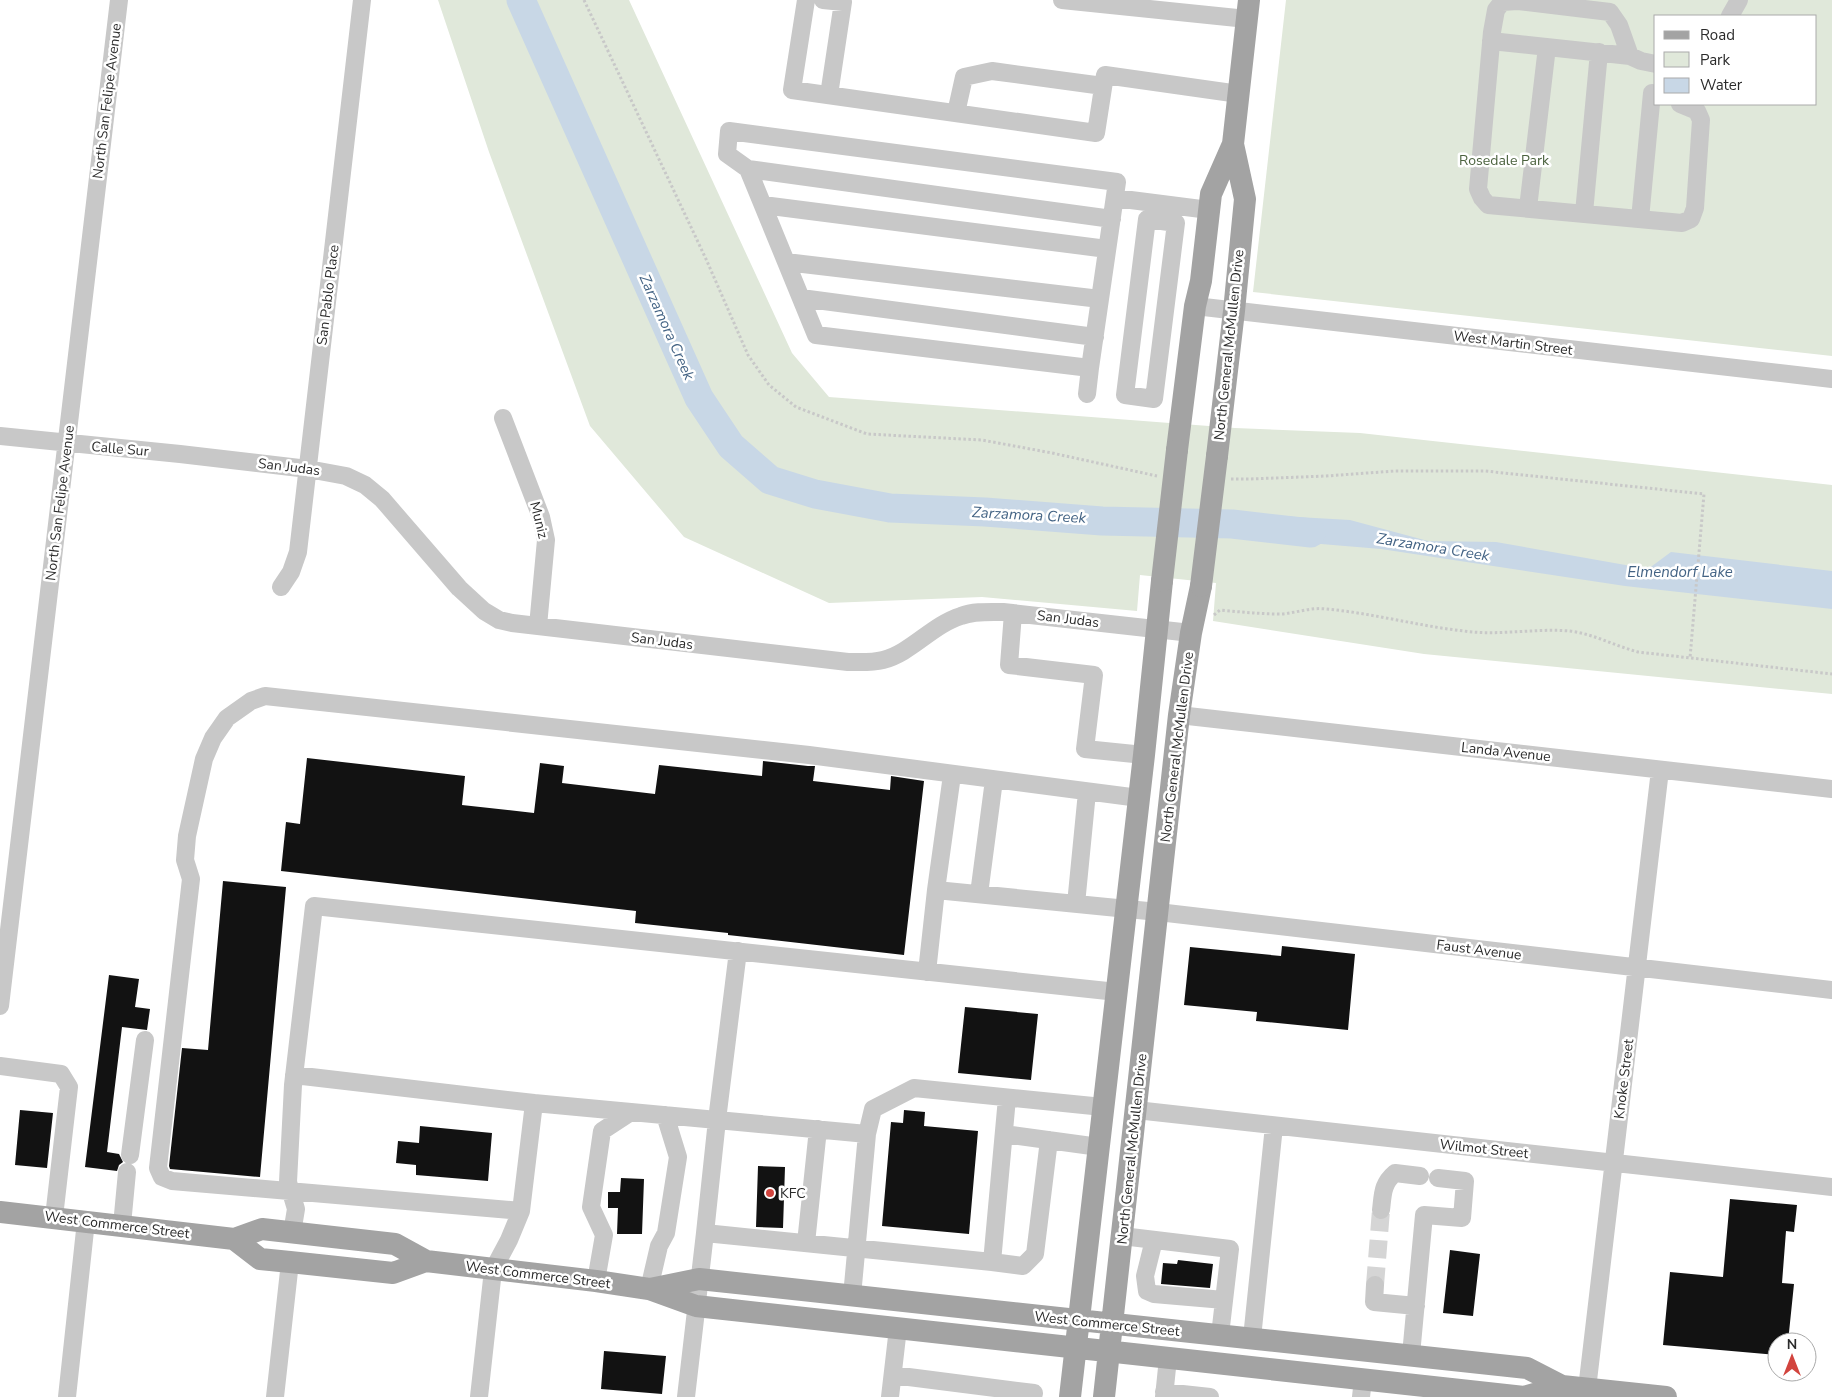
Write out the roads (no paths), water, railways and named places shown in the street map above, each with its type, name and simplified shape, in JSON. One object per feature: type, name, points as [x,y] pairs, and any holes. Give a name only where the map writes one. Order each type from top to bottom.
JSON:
[{"type":"main road","name":"North General McMullen Drive","points":[[1070,1397],[1144,755],[1156,629],[1195,306],[1201,281],[1211,194],[1233,144],[1248,9]]},
{"type":"main road","name":"North General McMullen Drive","points":[[1104,1397],[1179,715],[1191,633],[1201,586],[1234,310],[1244,199],[1233,144]]},
{"type":"main road","name":"West Commerce Street","points":[[0,1212],[234,1239],[262,1229],[395,1244],[426,1261],[650,1289],[696,1306],[1168,1358],[1362,1388],[1524,1397],[1562,1386]]},
{"type":"main road","name":"West Commerce Street","points":[[234,1239],[260,1259],[393,1273],[426,1261]]},
{"type":"main road","name":"West Commerce Street","points":[[650,1289],[699,1280],[1079,1322],[1252,1338],[1527,1368],[1562,1386],[1666,1397]]},
{"type":"street","name":"North San Felipe Avenue","points":[[0,1006],[119,0]]},
{"type":"street","name":"San Pablo Place","points":[[281,587],[291,572],[298,552],[362,0]]},
{"type":"street","points":[[806,0],[792,90],[1096,133],[1105,75],[1239,94]]},
{"type":"street","points":[[823,0],[842,2],[830,95]]},
{"type":"street","points":[[1062,0],[1248,9]]},
{"type":"street","points":[[1731,15],[1739,0]]},
{"type":"street","points":[[1630,56],[1619,25],[1610,12],[1518,1],[1502,2],[1496,10],[1491,42],[1478,189],[1482,198],[1488,204],[1682,224],[1690,219],[1695,208],[1701,120],[1697,111],[1682,105]]},
{"type":"street","points":[[1491,42],[1630,56],[1654,64],[1651,85],[1654,93],[1640,219]]},
{"type":"street","points":[[1528,208],[1547,47]]},
{"type":"street","points":[[1584,214],[1599,52]]},
{"type":"street","points":[[956,113],[964,77],[992,71],[1103,86]]},
{"type":"street","points":[[1087,394],[1117,182],[729,131],[727,154],[748,169],[1112,217]]},
{"type":"street","points":[[748,169],[816,335],[1090,368]]},
{"type":"street","points":[[1115,198],[1171,213],[1176,223],[1154,399],[1125,395],[1147,219],[1171,213],[1209,210]]},
{"type":"street","points":[[763,205],[1108,249]]},
{"type":"street","points":[[786,262],[1100,299]]},
{"type":"street","points":[[800,298],[1095,337]]},
{"type":"street","name":"West Martin Street","points":[[1195,306],[1832,379]]},
{"type":"street","name":"Muniz","points":[[503,418],[541,517],[546,540],[538,626]]},
{"type":"street","name":"Calle Sur","points":[[0,436],[180,454]]},
{"type":"street","name":"San Judas","points":[[180,454],[308,469],[346,476],[373,490],[404,523],[459,588],[484,611],[499,620],[848,662],[885,660],[900,653],[946,622],[962,615],[982,612],[1013,613],[1191,633]]},
{"type":"street","points":[[1013,613],[1009,665],[1094,675],[1085,750],[1144,755]]},
{"type":"street","points":[[521,1211],[172,1181],[162,1177],[158,1168],[191,879],[185,860],[187,836],[204,759],[213,738],[227,718],[250,701],[264,696],[809,755],[1139,798]]},
{"type":"street","name":"Landa Avenue","points":[[1179,715],[1832,789]]},
{"type":"street","name":"Knoke Street","points":[[1587,1389],[1660,770]]},
{"type":"street","points":[[928,972],[936,890],[952,775]]},
{"type":"street","points":[[979,894],[994,780]]},
{"type":"street","points":[[1076,904],[1088,792]]},
{"type":"street","name":"Faust Avenue","points":[[936,890],[1158,912],[1832,990]]},
{"type":"street","points":[[292,1233],[296,1209],[288,1182],[294,1075],[314,906],[1117,992]]},
{"type":"street","points":[[686,1397],[738,951]]},
{"type":"street","points":[[122,1225],[128,1163],[145,1040]]},
{"type":"street","points":[[0,1066],[61,1074],[69,1087],[54,1217]]},
{"type":"street","points":[[294,1075],[534,1103],[867,1134]]},
{"type":"street","points":[[852,1296],[867,1134],[873,1109],[914,1088],[1103,1107]]},
{"type":"street","points":[[992,1262],[1007,1098]]},
{"type":"street","points":[[480,1397],[493,1270],[509,1240],[521,1211],[534,1103]]},
{"type":"street","name":"Wilmot Street","points":[[1136,1110],[1832,1187]]},
{"type":"street","points":[[596,1281],[604,1235],[591,1207],[602,1131],[631,1112]]},
{"type":"street","points":[[650,1289],[659,1246],[666,1233],[678,1157],[665,1115]]},
{"type":"street","points":[[1252,1338],[1274,1126]]},
{"type":"street","points":[[806,1243],[818,1130]]},
{"type":"street","points":[[1004,1134],[1099,1146]]},
{"type":"street","points":[[705,1232],[1024,1266],[1035,1254],[1049,1140]]},
{"type":"street","points":[[1381,1210],[1387,1180],[1395,1173],[1420,1176]]},
{"type":"street","points":[[1411,1355],[1424,1215],[1462,1218],[1465,1181],[1438,1178]]},
{"type":"street","points":[[67,1397],[86,1221]]},
{"type":"street","points":[[1122,1236],[1230,1248],[1220,1335]]},
{"type":"street","points":[[1154,1240],[1145,1276],[1147,1291],[1154,1294],[1224,1300]]},
{"type":"street","points":[[275,1397],[290,1262]]},
{"type":"street","points":[[1375,1285],[1374,1302],[1416,1306]]},
{"type":"street","points":[[890,1397],[898,1328]]},
{"type":"street","points":[[1168,1358],[1164,1394],[1210,1397]]},
{"type":"street","points":[[1524,1397],[1527,1368]]},
{"type":"street","points":[[893,1375],[1034,1393],[1034,1397]]},
{"type":"water","name":"Elmendorf Lake","points":[[1280,516],[1350,520],[1428,541],[1496,542],[1648,569],[1671,552],[1832,571],[1832,609],[1625,586],[1381,549],[1273,540],[1273,530]]},
{"type":"waterway","name":"Zarzamora Creek","points":[[521,0],[699,398],[731,446],[770,480],[815,494],[890,508],[985,512],[1102,521],[1232,524],[1311,533]]},
{"type":"tunnel","points":[[1375,1285],[1381,1210]]},
{"type":"place","name":"KFC","points":[[770,1193]]},
{"type":"park label","name":"Rosedale Park","points":[[1504,160]]}]
